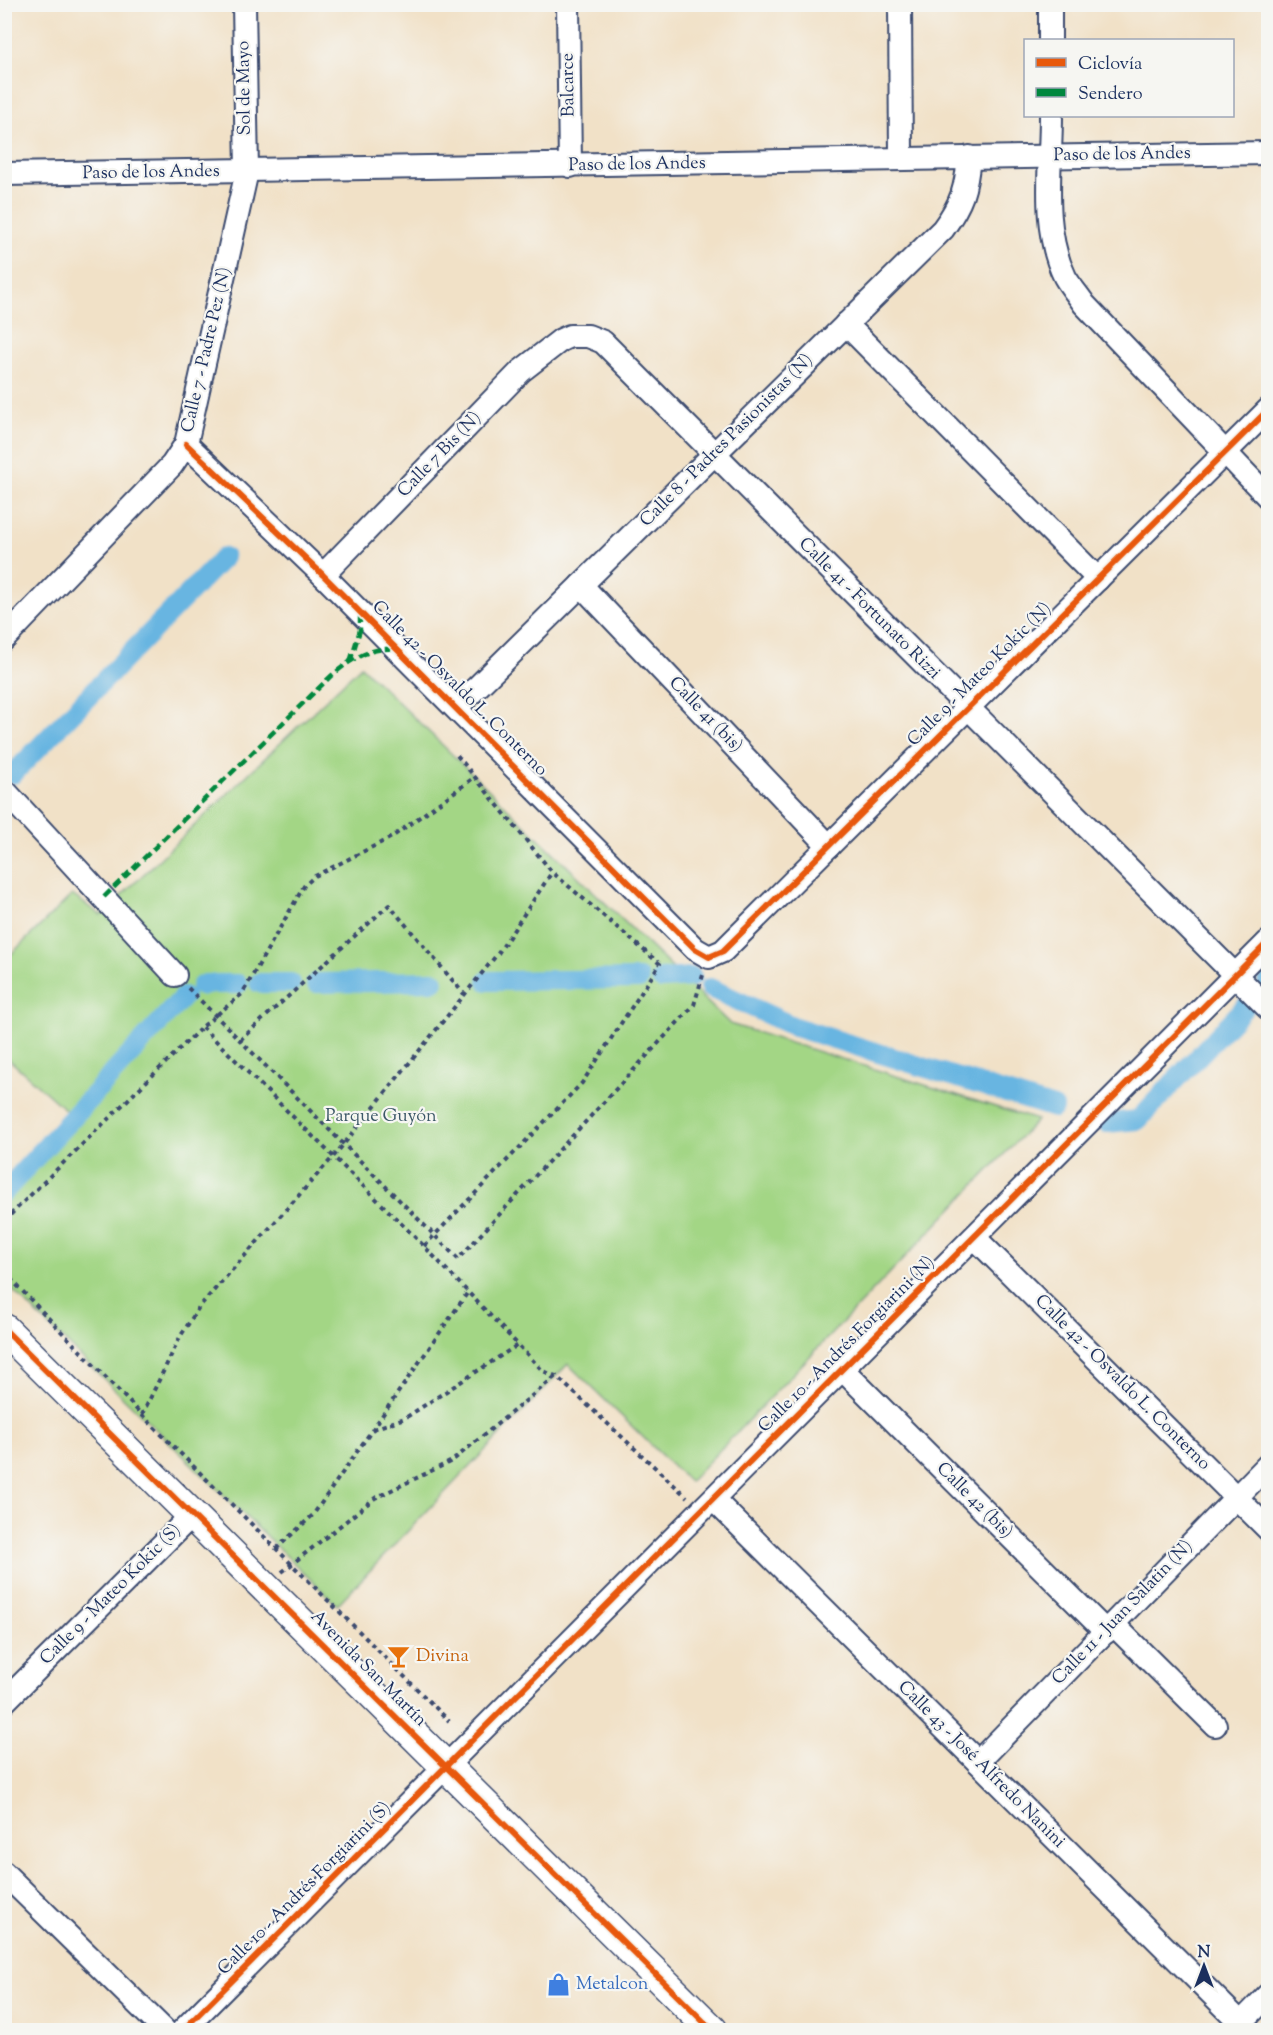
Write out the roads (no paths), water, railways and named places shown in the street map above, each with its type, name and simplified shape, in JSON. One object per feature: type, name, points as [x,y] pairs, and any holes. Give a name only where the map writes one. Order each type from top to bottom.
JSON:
[{"type":"main road","name":"Avenida San Martín","points":[[4,1329],[712,2031]]},
{"type":"street","name":"Sol de Mayo","points":[[244,4],[247,171]]},
{"type":"street","name":"Balcarce","points":[[568,4],[570,166]]},
{"type":"street","points":[[900,4],[901,158]]},
{"type":"street","points":[[1050,4],[1050,39]]},
{"type":"street","points":[[1051,117],[1051,226],[1056,253],[1066,278],[1084,304],[1269,497]]},
{"type":"street","name":"Paso de los Andes","points":[[4,174],[1269,153]]},
{"type":"street","name":"Calle 8 - Padres Pasionistas (N)","points":[[456,708],[943,229],[958,209],[966,190],[969,157]]},
{"type":"street","name":"Calle 7 - Padre Pez (N)","points":[[4,639],[172,465],[186,444],[247,171]]},
{"type":"street","points":[[846,324],[1098,579]]},
{"type":"street","name":"Calle 41 - Fortunato Rizzi","points":[[561,340],[570,336],[588,336],[603,342],[1269,1008]]},
{"type":"street","name":"Calle 7 Bis (N)","points":[[323,575],[521,371],[561,340]]},
{"type":"street","name":"Calle 9 - Mateo Kokic (N)","points":[[709,957],[723,951],[1269,410]]},
{"type":"street","name":"Calle 42 - Osvaldo L. Conterno","points":[[186,444],[323,575],[695,949],[709,957]]},
{"type":"street","name":"Calle 41 (bis)","points":[[581,585],[829,846]]},
{"type":"street","points":[[4,790],[175,975]]},
{"type":"street","name":"Calle 10 - Andrés Forgiarini (N)","points":[[447,1768],[1269,942]]},
{"type":"street","name":"Calle 42 - Osvaldo L. Conterno","points":[[975,1238],[1269,1529]]},
{"type":"street","name":"Calle 42 (bis)","points":[[843,1370],[1109,1628],[1215,1725]]},
{"type":"street","name":"Calle 11 - Juan Salatin (N)","points":[[978,1762],[1269,1465]]},
{"type":"street","name":"Calle 43 - José Alfredo Nanini","points":[[709,1506],[978,1762],[1241,2028]]},
{"type":"street","name":"Calle 9 - Mateo Kokic (S)","points":[[4,1702],[192,1515]]},
{"type":"street","name":"Calle 10 - Andrés Forgiarini (S)","points":[[183,2031],[447,1768]]},
{"type":"street","points":[[4,1873],[164,2031]]},
{"type":"street","points":[[1241,2028],[1269,1995]]},
{"type":"waterway","points":[[13,774],[224,557]]},
{"type":"waterway","points":[[661,979],[692,977]]},
{"type":"waterway","points":[[487,981],[639,979]]},
{"type":"waterway","points":[[316,983],[434,981]]},
{"type":"waterway","points":[[259,983],[291,983]]},
{"type":"waterway","points":[[201,986],[238,984]]},
{"type":"waterway","points":[[710,988],[795,1027],[1054,1108]]},
{"type":"waterway","points":[[4,1192],[184,996]]},
{"type":"waterway","points":[[1107,1123],[1138,1120],[1245,1007]]},
{"type":"place","name":"Divina","points":[[398,1657]]},
{"type":"place","name":"Metalcon","points":[[558,1985]]},
{"type":"park label","name":"Parque Guyón","points":[[381,1117]]}]
